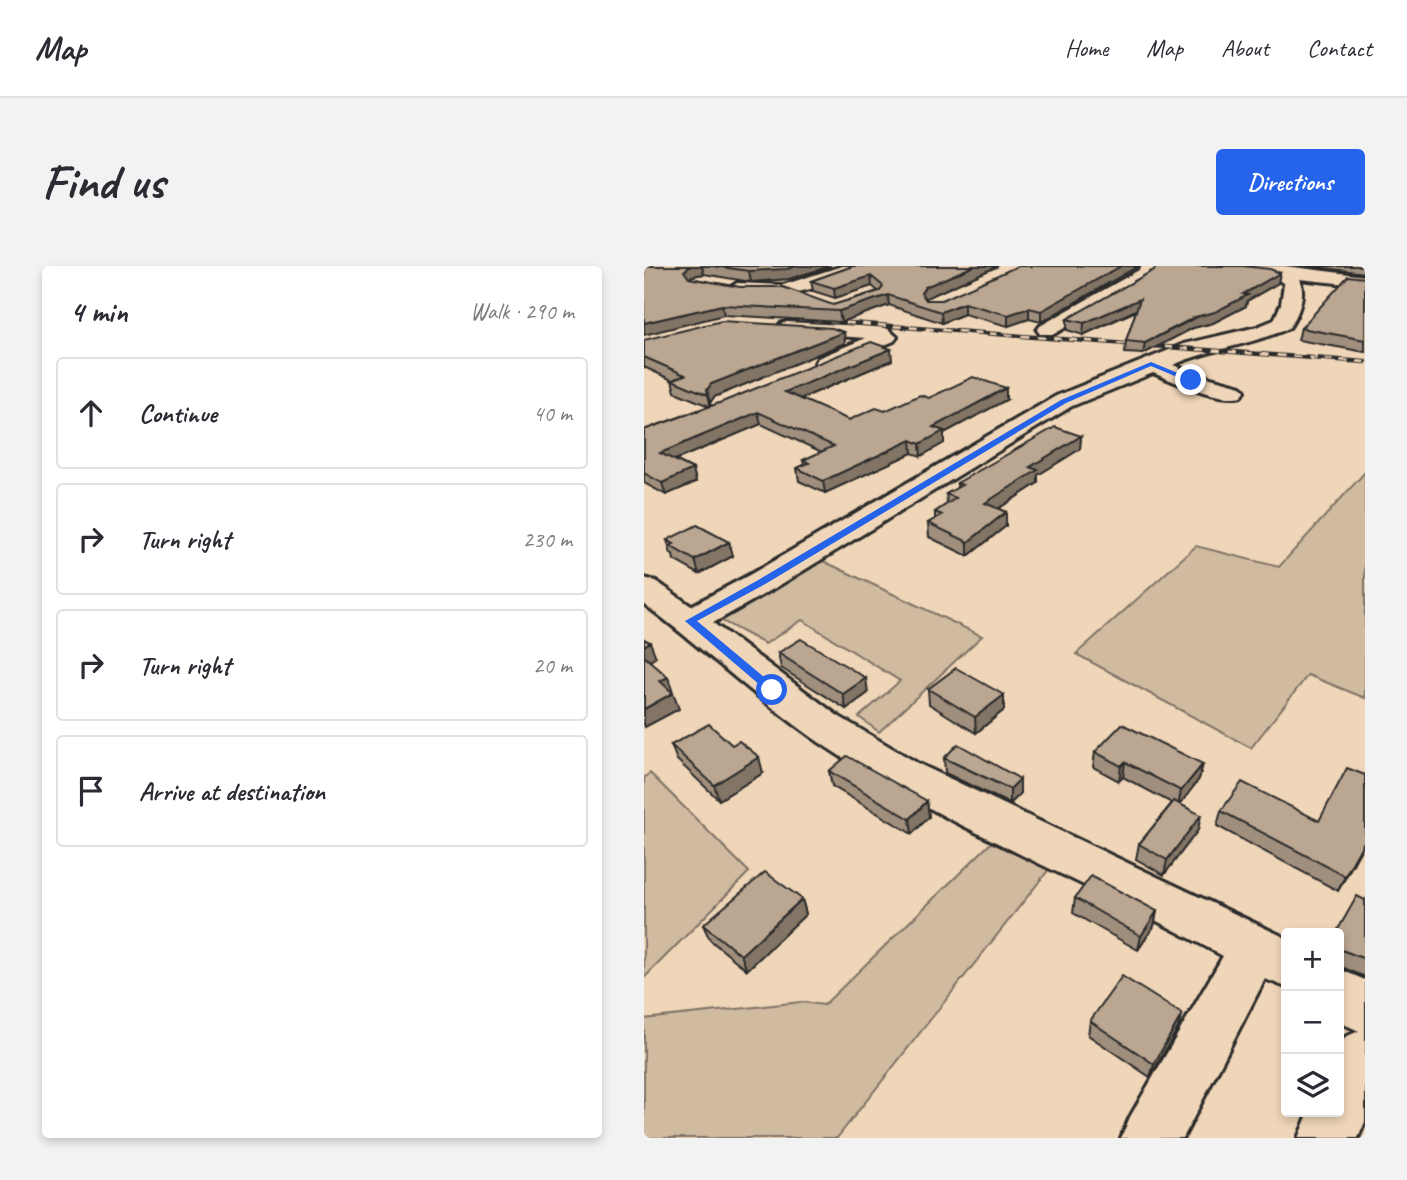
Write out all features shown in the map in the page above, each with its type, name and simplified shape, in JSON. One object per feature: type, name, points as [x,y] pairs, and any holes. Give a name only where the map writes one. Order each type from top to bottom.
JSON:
[{"type":"street","points":[[723,287],[759,291],[783,290],[818,282],[857,266]]},
{"type":"street","points":[[1047,330],[1146,274],[1151,266]]},
{"type":"street","points":[[1229,266],[1278,269],[1365,281]]},
{"type":"street","points":[[690,621],[764,581],[1064,401],[1192,349],[1264,332],[1282,324],[1291,304],[1293,283],[1278,269]]},
{"type":"street","points":[[783,290],[822,303]]},
{"type":"street","points":[[763,326],[881,333],[887,337],[808,370]]},
{"type":"street","points":[[1151,364],[1191,380],[1233,391]]},
{"type":"street","points":[[644,588],[690,621],[772,690],[852,744],[997,824],[1271,956],[1151,1138]]},
{"type":"street","points":[[1344,997],[1365,1009]]},
{"type":"street","points":[[1328,1138],[1365,1056]]},
{"type":"shaded area","points":[[1365,472],[1365,698],[1308,675],[1251,748],[1076,654],[1196,546],[1279,567]]},
{"type":"shaded area","points":[[823,561],[982,636],[879,732],[859,717],[900,681],[802,620],[765,644],[722,621]]},
{"type":"shaded area","points":[[650,773],[749,872],[644,978],[644,778]]},
{"type":"shaded area","points":[[995,839],[1057,859],[837,1138],[644,1138],[644,1019],[801,1002],[824,1005]]},
{"type":"building","points":[[691,266],[684,271],[689,278],[740,287],[783,287],[833,305],[880,291],[883,286],[871,276],[834,288],[811,281],[853,266],[974,266],[925,287],[921,293],[926,300],[942,300],[1018,266],[1121,266],[1041,311],[1029,308],[1008,315],[964,303],[941,312],[888,295],[839,311],[722,305],[644,323],[644,267]]},
{"type":"building","points":[[713,266],[797,266],[749,271]]},
{"type":"building","points":[[1157,266],[1243,266],[1280,273],[1243,294],[1248,295],[1215,312],[1195,317],[1145,343],[1126,341],[1140,299],[1084,323],[1067,319]]},
{"type":"building","points":[[1348,276],[1365,278],[1365,340],[1301,328]]},
{"type":"building","points":[[722,321],[832,328],[844,332],[711,384],[707,390],[708,395],[672,380],[685,375],[644,357],[644,340]]},
{"type":"building","points":[[871,342],[891,349],[785,392],[849,420],[876,408],[885,411],[920,395],[929,398],[973,377],[1006,388],[933,427],[944,431],[920,444],[911,440],[823,481],[797,468],[809,463],[803,460],[834,446],[758,412],[660,453],[693,469],[662,483],[644,473],[644,430]]},
{"type":"building","points":[[1055,427],[1081,436],[1030,467],[1038,470],[985,503],[1006,512],[968,542],[928,523],[942,515],[935,512],[956,498],[946,494],[962,485],[957,483]]},
{"type":"building","points":[[697,525],[729,542],[695,560],[670,546],[674,544],[667,540]]},
{"type":"building","points":[[801,639],[866,678],[843,694],[778,653]]},
{"type":"building","points":[[644,656],[668,677],[660,681],[673,693],[644,709]]},
{"type":"building","points":[[956,668],[1004,695],[975,717],[928,689]]},
{"type":"building","points":[[709,724],[732,745],[739,741],[759,757],[714,785],[671,745]]},
{"type":"building","points":[[1122,724],[1203,764],[1181,791],[1125,762],[1121,766],[1095,752]]},
{"type":"building","points":[[958,744],[1020,779],[1010,789],[944,758]]},
{"type":"building","points":[[847,756],[927,801],[910,819],[829,771]]},
{"type":"building","points":[[1347,768],[1365,775],[1365,840],[1345,876],[1221,811],[1242,782],[1319,821]]},
{"type":"building","points":[[1174,801],[1201,815],[1167,860],[1139,844]]},
{"type":"building","points":[[765,872],[802,899],[741,955],[703,925]]},
{"type":"building","points":[[1091,876],[1157,911],[1141,936],[1075,898]]},
{"type":"building","points":[[1357,896],[1365,900],[1365,959],[1344,951],[1344,928],[1339,928]]},
{"type":"building","points":[[1122,976],[1182,1014],[1154,1064],[1090,1021]]},
{"type":"railway","points":[[798,319],[1365,362]]},
{"type":"route","points":[[772,690],[690,621],[764,581],[1064,401],[1151,364],[1191,380]]}]
